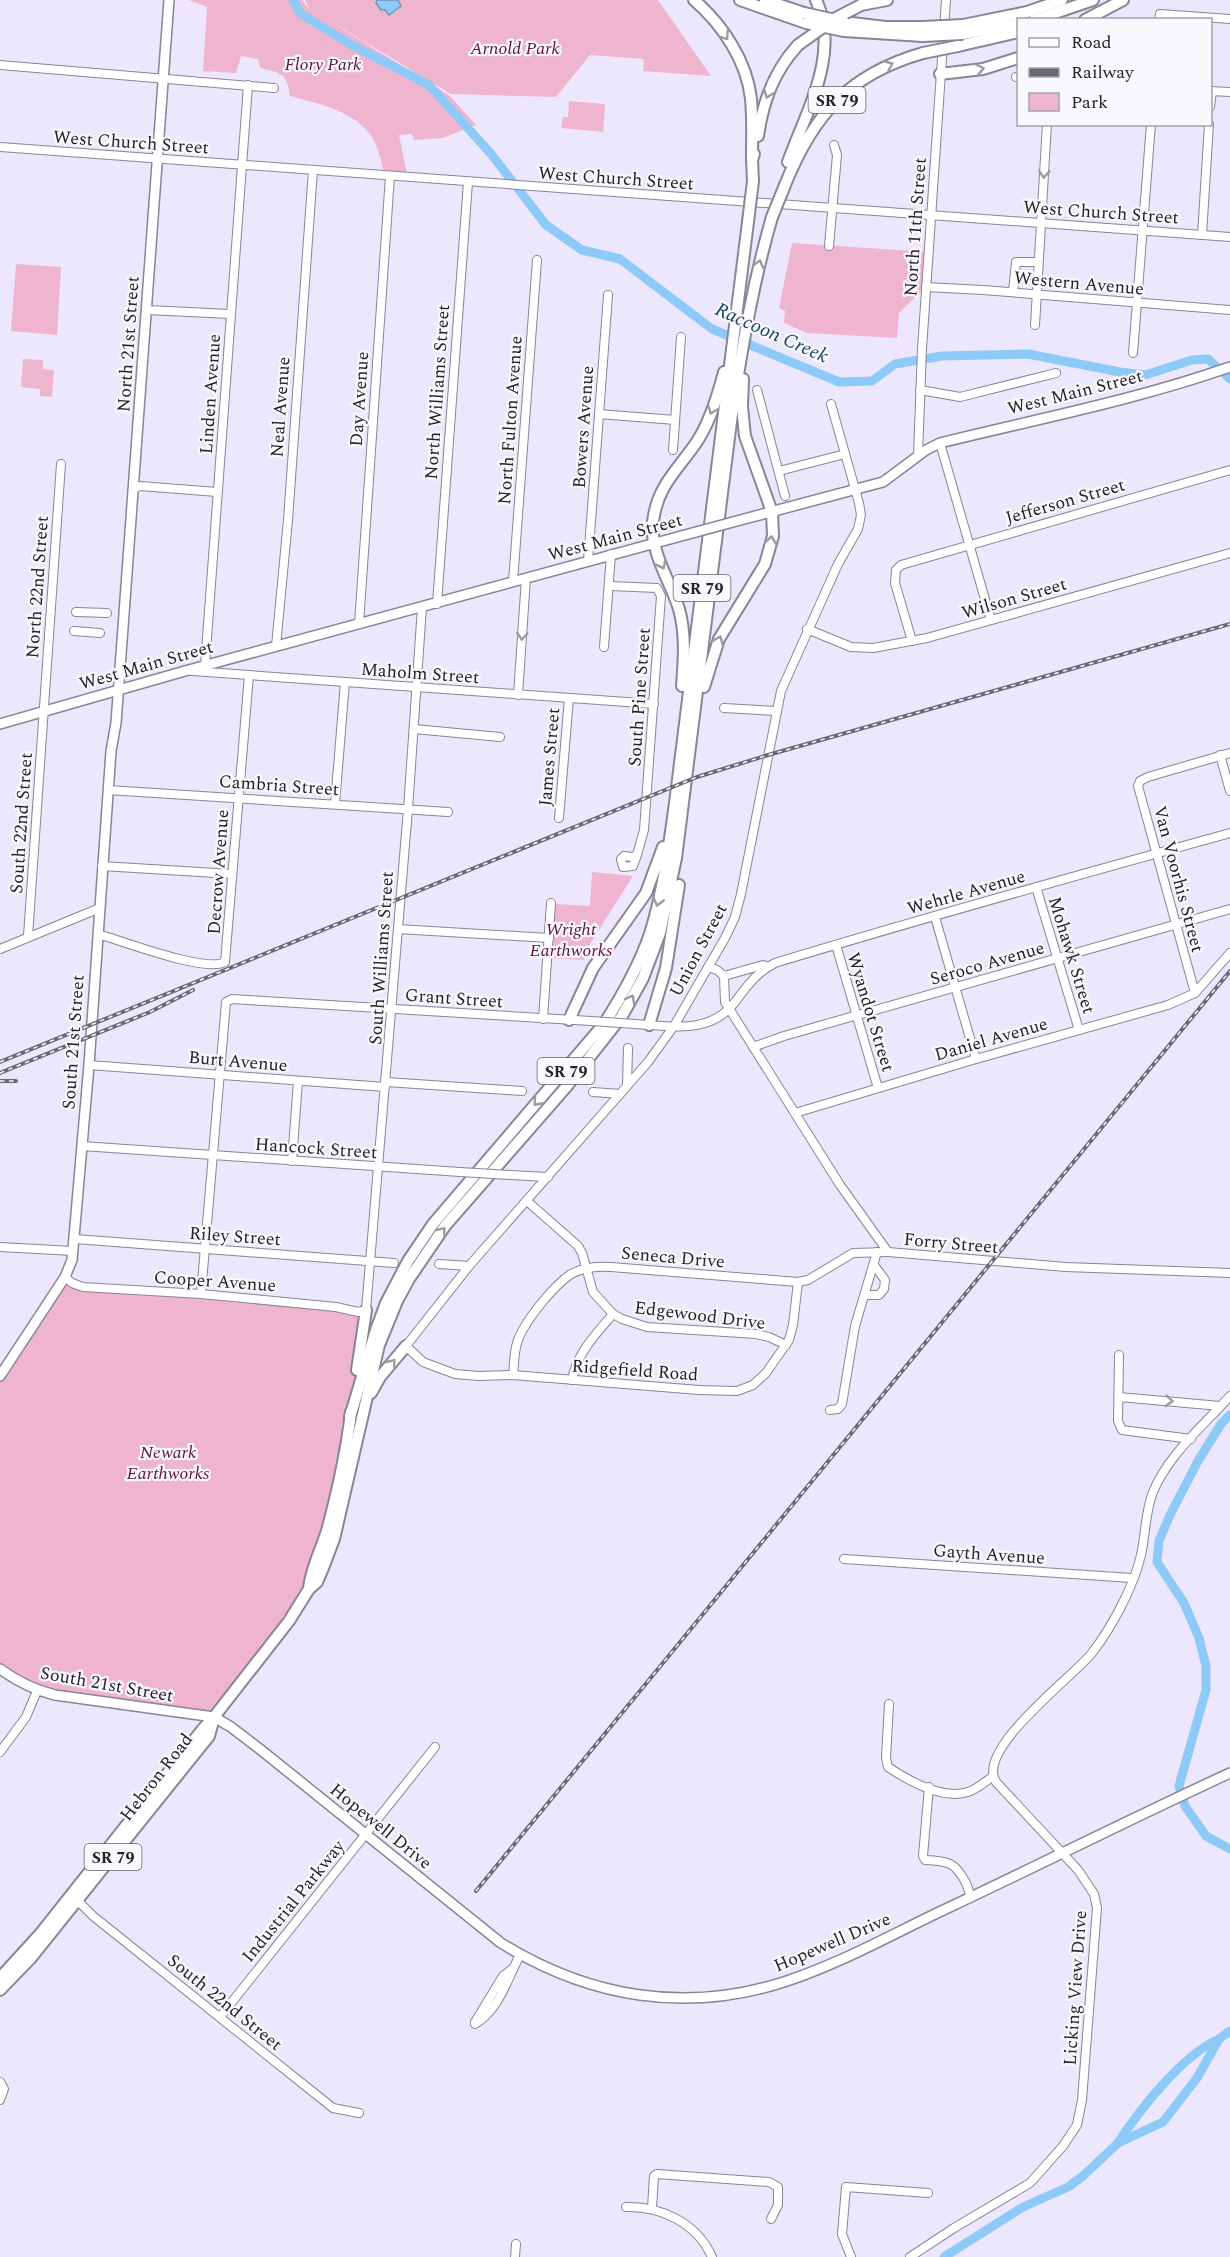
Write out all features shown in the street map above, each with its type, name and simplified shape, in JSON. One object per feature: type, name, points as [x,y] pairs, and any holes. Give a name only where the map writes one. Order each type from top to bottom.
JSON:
[{"type":"highway","points":[[694,0],[723,33],[747,78],[752,116],[753,181],[733,340],[737,357],[745,436],[772,512],[773,536],[765,564],[719,639],[703,690],[700,709],[695,715]]},
{"type":"highway","points":[[740,0],[844,27],[885,27],[922,32],[1017,24]]},
{"type":"highway","points":[[765,0],[805,18]]},
{"type":"highway","points":[[782,185],[824,60],[824,31],[822,16],[816,0]]},
{"type":"highway","points":[[752,160],[768,91],[786,58],[798,45],[836,18],[861,5],[887,0]]},
{"type":"highway","points":[[963,29],[1062,0]]},
{"type":"highway","points":[[1040,18],[1094,0]]},
{"type":"highway","points":[[1063,18],[1080,11],[1094,0]]},
{"type":"highway","points":[[1089,18],[1124,0]]},
{"type":"highway","name":"SR 79","points":[[356,1418],[376,1330],[386,1303],[408,1261],[433,1224],[595,1036],[624,991],[650,934],[663,882],[675,803],[684,721],[737,357],[749,336],[750,309],[782,185],[814,128],[843,94],[857,83],[879,69],[923,53],[1017,32]]},
{"type":"highway","points":[[940,74],[983,69],[1017,58]]},
{"type":"highway","points":[[684,721],[681,704],[684,662],[682,623],[674,593],[653,543],[654,517],[659,495],[703,431],[717,396],[737,357]]},
{"type":"highway","name":"SR 79","points":[[356,1418],[384,1332],[397,1301],[423,1256],[459,1209],[612,1030],[633,997],[653,955],[670,893],[679,839],[737,357]]},
{"type":"highway","points":[[570,1020],[593,968],[637,908],[652,882],[675,803]]},
{"type":"highway","points":[[649,1025],[662,986],[668,952],[682,860],[683,849],[679,839]]},
{"type":"highway","points":[[356,1418],[366,1311]]},
{"type":"highway","points":[[356,1418],[380,1377],[406,1346]]},
{"type":"highway","name":"Hebron Road","points":[[0,1990],[36,1952],[100,1863],[101,1857],[289,1621],[309,1589],[309,1578],[317,1562],[328,1525],[356,1418]]},
{"type":"highway","name":"Hebron Road","points":[[0,1977],[73,1899],[209,1736],[214,1717]]},
{"type":"main road","name":"North 21st Street","points":[[118,690],[169,0]]},
{"type":"main road","name":"West Main Street","points":[[0,724],[185,670],[855,490],[890,478],[918,455],[940,443],[1203,376],[1230,367]]},
{"type":"main road","name":"South 21st Street","points":[[0,1376],[65,1277],[70,1267],[73,1251],[89,1065],[108,790],[118,690]]},
{"type":"main road","name":"South 21st Street","points":[[0,1669],[14,1680],[37,1691],[214,1717]]},
{"type":"main road","name":"Hopewell Drive","points":[[214,1717],[239,1733],[483,1929],[520,1955],[569,1978],[624,1993],[676,1998],[712,1998],[742,1993],[790,1980],[970,1898],[1230,1773]]},
{"type":"street","name":"North 11th Street","points":[[918,455],[922,349],[946,0]]},
{"type":"street","points":[[1160,17],[1195,18]]},
{"type":"street","points":[[1212,18],[1230,19]]},
{"type":"street","points":[[0,65],[274,88]]},
{"type":"street","name":"Linden Avenue","points":[[205,665],[248,85]]},
{"type":"street","points":[[1212,91],[1230,92]]},
{"type":"street","points":[[1035,325],[1047,126]]},
{"type":"street","points":[[1133,353],[1151,126]]},
{"type":"street","points":[[1202,235],[1209,126]]},
{"type":"street","points":[[829,246],[837,155],[834,145]]},
{"type":"street","name":"West Church Street","points":[[0,147],[1230,237]]},
{"type":"street","name":"Neal Avenue","points":[[276,646],[288,520],[312,170]]},
{"type":"street","name":"Day Avenue","points":[[359,624],[390,176]]},
{"type":"street","name":"North Williams Street","points":[[437,604],[468,182]]},
{"type":"street","name":"North Fulton Avenue","points":[[513,582],[537,260]]},
{"type":"street","points":[[1013,292],[1016,262],[1037,262]]},
{"type":"street","name":"Western Avenue","points":[[926,287],[1230,310]]},
{"type":"street","name":"Bowers Avenue","points":[[588,561],[608,295]]},
{"type":"street","points":[[147,310],[230,314]]},
{"type":"street","points":[[673,450],[681,337]]},
{"type":"street","points":[[920,390],[960,398],[1056,373]]},
{"type":"street","points":[[757,390],[785,496]]},
{"type":"street","name":"Union Street","points":[[406,1346],[469,1266],[648,1062],[674,1026],[728,932],[737,910],[785,679],[837,564],[858,529],[861,515],[831,404]]},
{"type":"street","points":[[599,414],[675,420]]},
{"type":"street","points":[[940,443],[991,620]]},
{"type":"street","points":[[779,471],[844,454]]},
{"type":"street","name":"North 22nd Street","points":[[44,711],[61,464]]},
{"type":"street","name":"Jefferson Street","points":[[912,641],[895,578],[898,567],[909,561],[1230,470]]},
{"type":"street","points":[[133,489],[141,486],[218,492]]},
{"type":"street","name":"Wilson Street","points":[[807,629],[857,648],[873,648],[912,641],[1230,553]]},
{"type":"street","points":[[604,647],[611,554]]},
{"type":"street","points":[[518,695],[526,578]]},
{"type":"street","name":"South Pine Street","points":[[610,586],[652,587],[657,588],[660,592],[660,630],[644,830],[637,855]]},
{"type":"street","name":"South Williams Street","points":[[366,1311],[386,1085],[422,608]]},
{"type":"street","points":[[76,612],[107,613]]},
{"type":"street","points":[[74,631],[100,633]]},
{"type":"street","name":"Maholm Street","points":[[185,670],[654,704]]},
{"type":"street","name":"Decrow Avenue","points":[[98,934],[190,962],[220,965],[227,958],[249,675]]},
{"type":"street","points":[[335,804],[345,682]]},
{"type":"street","name":"James Street","points":[[559,818],[569,698]]},
{"type":"street","points":[[724,708],[777,711]]},
{"type":"street","name":"South 22nd Street","points":[[28,936],[44,711]]},
{"type":"street","points":[[414,729],[500,737]]},
{"type":"street","points":[[1230,753],[1220,755],[1230,790]]},
{"type":"street","name":"Van Voorhis Street","points":[[1195,993],[1138,786],[1140,781],[1148,777],[1220,755]]},
{"type":"street","name":"Cambria Street","points":[[108,790],[448,812]]},
{"type":"street","name":"Wehrle Avenue","points":[[674,1026],[693,1027],[718,1019],[730,1009],[754,977],[768,966],[992,898],[1230,833]]},
{"type":"street","points":[[102,866],[232,874]]},
{"type":"street","name":"Mohawk Street","points":[[1036,887],[1079,1030]]},
{"type":"street","points":[[543,1019],[551,903]]},
{"type":"street","points":[[0,949],[100,908]]},
{"type":"street","name":"Seroco Avenue","points":[[753,1047],[784,1036],[1230,909]]},
{"type":"street","points":[[935,917],[976,1059]]},
{"type":"street","points":[[398,929],[549,938]]},
{"type":"street","name":"Wyandot Street","points":[[836,945],[878,1088]]},
{"type":"street","points":[[1195,993],[1230,953]]},
{"type":"street","points":[[724,976],[763,965],[768,966]]},
{"type":"street","points":[[708,967],[724,976],[724,999],[730,1009]]},
{"type":"street","name":"Daniel Avenue","points":[[795,1113],[1168,1005],[1195,993]]},
{"type":"street","name":"Grant Street","points":[[219,1075],[224,1007],[226,1002],[232,999],[674,1026]]},
{"type":"street","name":"Forry Street","points":[[730,1009],[840,1185],[888,1252],[1066,1267],[1230,1273]]},
{"type":"street","points":[[627,1086],[628,1048]]},
{"type":"street","name":"Burt Avenue","points":[[89,1065],[298,1081],[522,1091]]},
{"type":"street","points":[[201,1294],[219,1075]]},
{"type":"street","points":[[292,1161],[298,1081]]},
{"type":"street","points":[[592,1092],[620,1094]]},
{"type":"street","name":"Hancock Street","points":[[82,1146],[548,1177]]},
{"type":"street","name":"Edgewood Drive","points":[[527,1201],[574,1242],[582,1254],[593,1292],[613,1314],[639,1325],[756,1334],[786,1345]]},
{"type":"street","name":"Riley Street","points":[[75,1239],[394,1263]]},
{"type":"street","points":[[0,1246],[73,1251]]},
{"type":"street","points":[[830,1410],[838,1409],[842,1404],[850,1347],[877,1252]]},
{"type":"street","name":"Seneca Drive","points":[[513,1375],[516,1346],[527,1323],[565,1280],[572,1274],[586,1269],[611,1267],[798,1281],[808,1280],[853,1254],[888,1252]]},
{"type":"street","points":[[440,1264],[469,1266]]},
{"type":"street","points":[[866,1295],[879,1295],[884,1289],[885,1280],[874,1265]]},
{"type":"street","name":"Cooper Avenue","points":[[65,1277],[72,1283],[83,1287],[201,1294],[318,1305],[358,1312],[366,1311]]},
{"type":"street","name":"Ridgefield Road","points":[[406,1346],[423,1362],[447,1371],[479,1376],[513,1375],[699,1390],[737,1390],[753,1385],[766,1373],[786,1345],[793,1324],[798,1281]]},
{"type":"street","points":[[572,1380],[576,1362],[581,1353],[613,1314]]},
{"type":"street","points":[[1119,1355],[1119,1427],[1132,1432],[1191,1439]]},
{"type":"street","points":[[889,1704],[887,1766],[903,1778],[951,1794],[973,1790],[992,1777],[992,1766],[996,1758],[1022,1720],[1080,1667],[1095,1649],[1119,1609],[1141,1555],[1146,1517],[1152,1494],[1162,1474],[1230,1396]]},
{"type":"street","points":[[1119,1397],[1220,1406]]},
{"type":"street","name":"Gayth Avenue","points":[[844,1559],[1132,1578]]},
{"type":"street","points":[[0,1752],[26,1717],[37,1691]]},
{"type":"street","name":"Industrial Parkway","points":[[220,2017],[435,1747]]},
{"type":"street","name":"Licking View Drive","points":[[910,2257],[961,2223],[1030,2183],[1063,2146],[1077,2124],[1082,2100],[1097,1908],[1094,1894],[1089,1884],[992,1777]]},
{"type":"street","points":[[929,1787],[923,1856],[925,1860],[948,1862],[956,1868],[970,1892],[970,1898]]},
{"type":"street","name":"South 22nd Street","points":[[73,1899],[333,2108],[359,2113]]},
{"type":"street","points":[[512,1970],[503,1977],[475,2024],[491,2011],[510,1979],[520,1955]]},
{"type":"street","points":[[0,2082],[4,2089],[0,2100]]},
{"type":"street","points":[[652,2208],[653,2181],[657,2174],[769,2182],[778,2187],[778,2205],[771,2219]]},
{"type":"street","points":[[851,2257],[842,2234],[846,2187],[928,2193]]},
{"type":"street","points":[[626,2206],[652,2208],[686,2225],[705,2244],[712,2257]]},
{"type":"street","points":[[515,2257],[516,2244]]},
{"type":"green space","points":[[189,0],[302,0],[310,10],[305,0],[658,0],[711,76],[643,71],[644,59],[590,55],[556,97],[451,94],[322,16],[450,96],[476,125],[443,138],[414,140],[412,134],[399,135],[407,174],[384,172],[372,137],[356,120],[324,105],[290,96],[285,78],[278,73],[260,68],[258,59],[241,56],[236,73],[203,71],[207,7]]},
{"type":"green space","points":[[569,101],[604,104],[603,132],[561,128],[563,117],[568,117]]},
{"type":"green space","points":[[792,243],[928,252],[926,287],[899,313],[897,338],[807,333],[784,323],[785,311],[779,308]]},
{"type":"green space","points":[[16,264],[61,267],[57,335],[11,331]]},
{"type":"green space","points":[[23,359],[43,360],[43,369],[54,370],[52,397],[40,396],[40,389],[21,387]]},
{"type":"green space","name":"Wright Earthworks","points":[[592,872],[633,876],[590,944],[584,960],[550,958],[555,904],[590,906]]},
{"type":"green space","name":"Newark Earthworks","points":[[65,1277],[72,1283],[366,1310],[350,1417],[309,1589],[214,1717],[55,1695],[0,1669],[0,1377]]},
{"type":"water","points":[[377,0],[398,0],[401,6],[389,15],[385,10],[381,10],[376,3]]},
{"type":"waterway","name":"Raccoon Creek","points":[[293,0],[301,14],[352,45],[429,85],[492,155],[546,225],[582,250],[620,259],[712,329],[839,382],[872,381],[895,364],[942,356],[1028,354],[1145,375],[1192,360],[1208,359],[1230,379]]},
{"type":"waterway","points":[[1230,1415],[1221,1424],[1198,1461],[1170,1515],[1159,1541],[1157,1562],[1184,1603],[1199,1638],[1206,1666],[1206,1690],[1179,1786],[1185,1806],[1206,1836],[1230,1849]]},
{"type":"waterway","points":[[944,2257],[1023,2207],[1068,2187],[1118,2143],[1163,2122],[1197,2078],[1219,2039],[1230,2031]]},
{"type":"waterway","points":[[1118,2143],[1162,2085],[1189,2058],[1217,2040]]},
{"type":"railway","points":[[0,1062],[697,777],[1230,624]]},
{"type":"railway","points":[[476,1891],[1230,971]]},
{"type":"railway","points":[[0,1073],[150,1012],[193,990]]},
{"type":"railway","points":[[0,1081],[16,1081]]},
{"type":"park label","name":"Arnold Park","points":[[515,48]]},
{"type":"park label","name":"Flory Park","points":[[323,64]]}]
